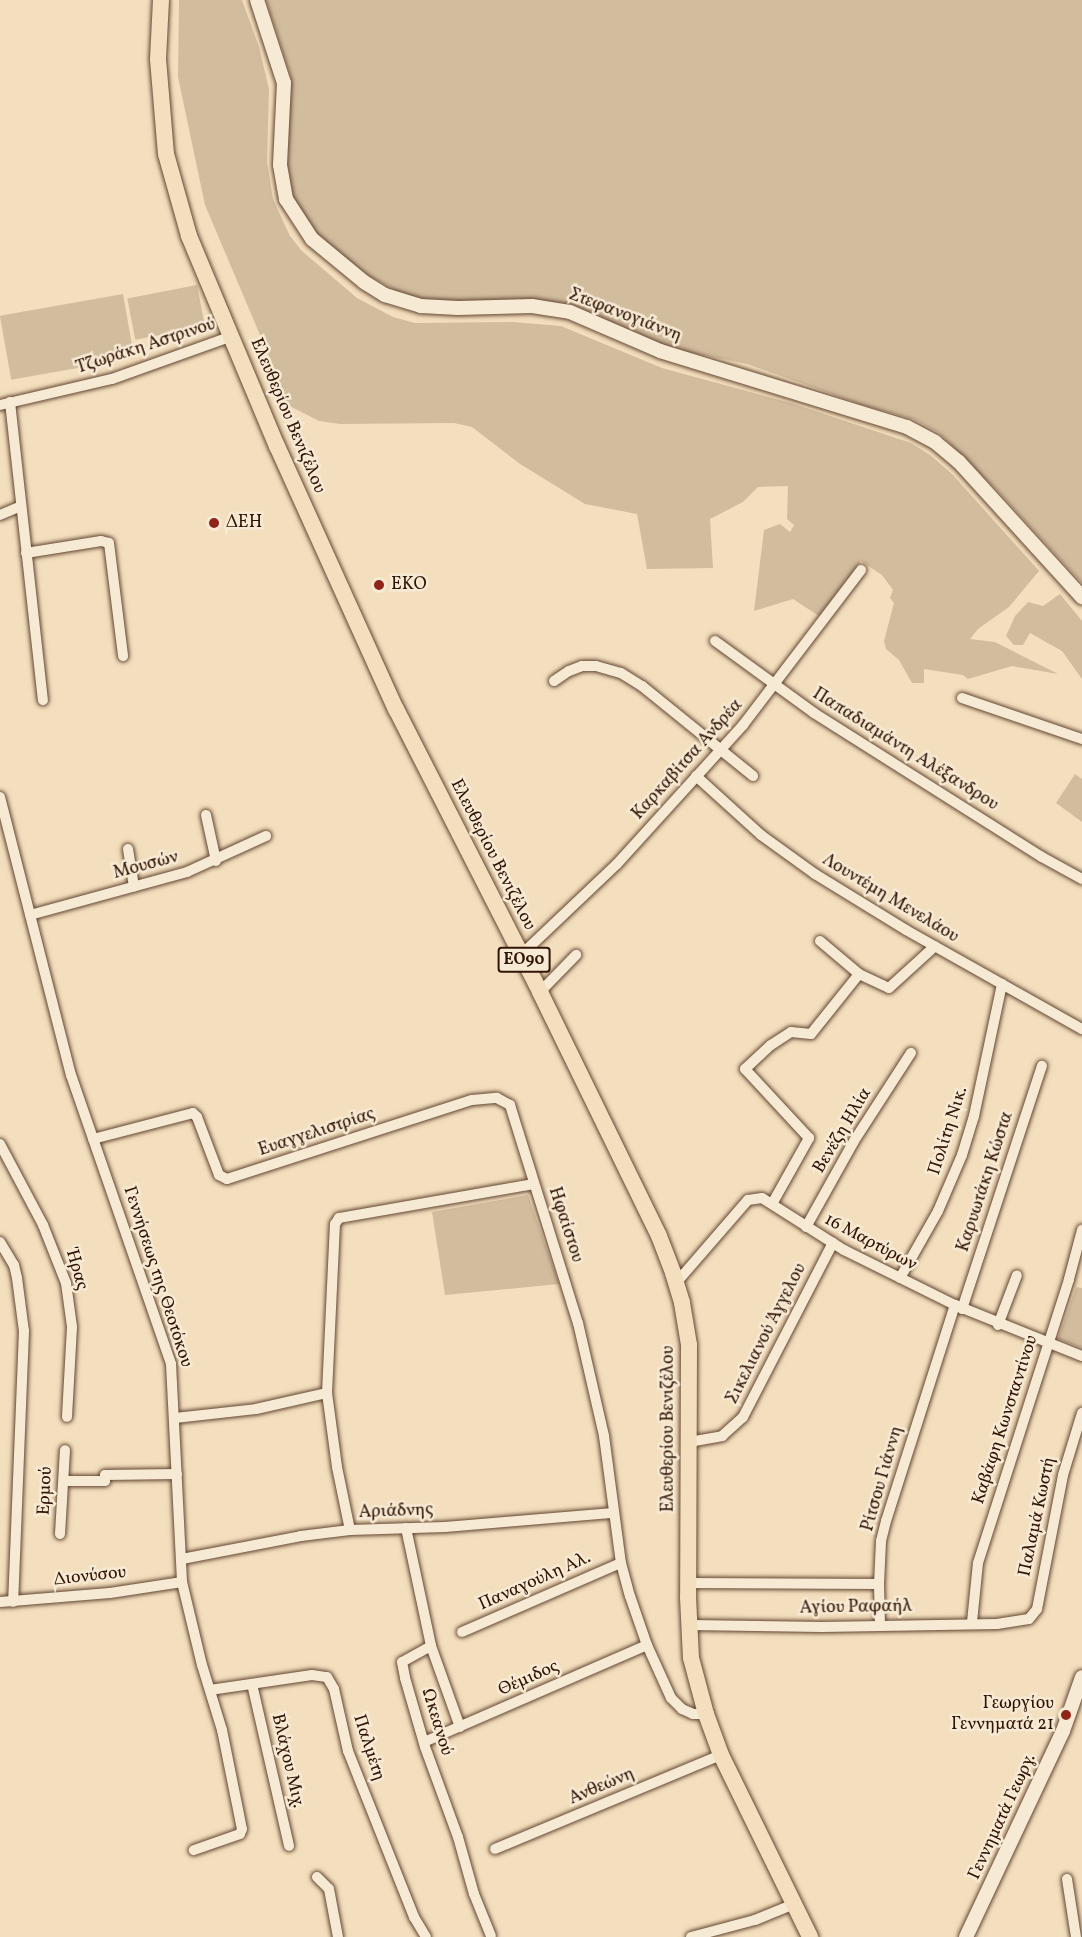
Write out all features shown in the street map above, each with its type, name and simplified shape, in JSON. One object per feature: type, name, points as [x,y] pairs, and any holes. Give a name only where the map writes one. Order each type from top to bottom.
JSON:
[{"type":"main road","name":"Ελευθερίου Βενιζέλου","points":[[161,0],[159,82],[169,171],[189,236],[306,510],[396,709],[540,992],[659,1236],[676,1283],[689,1345],[688,1583],[691,1625],[688,1639],[706,1714],[722,1755],[810,1937]]},
{"type":"street","name":"Στεφανογιάννη","points":[[257,0],[284,83],[280,165],[286,199],[312,239],[364,282],[385,295],[421,306],[541,306],[570,312],[660,351],[907,427],[936,442],[959,462],[1082,597]]},
{"type":"street","name":"Τζωράκη Αστρινού","points":[[5,403],[112,379],[232,336]]},
{"type":"street","points":[[5,403],[21,506],[43,700]]},
{"type":"street","points":[[0,515],[21,506]]},
{"type":"street","points":[[26,553],[101,542],[109,543],[123,656]]},
{"type":"street","name":"Καρκαβίτσα Ανδρέα","points":[[521,955],[617,864],[722,749],[775,685],[861,570]]},
{"type":"street","name":"Παπαδιαμάντη Αλέξανδρου","points":[[715,641],[834,726],[1042,857],[1082,879]]},
{"type":"street","points":[[554,681],[568,671],[582,666],[596,666],[621,673],[642,686],[753,776]]},
{"type":"street","points":[[962,698],[1082,739]]},
{"type":"street","name":"Λουντέμη Μενελάου","points":[[696,776],[761,835],[815,874],[935,946],[1082,1029]]},
{"type":"street","name":"Γεννήσεως της Θεοτόκου","points":[[0,797],[71,1075],[171,1365],[182,1582],[222,1730],[242,1829],[240,1834],[194,1850]]},
{"type":"street","points":[[206,815],[216,861]]},
{"type":"street","name":"Μουσών","points":[[30,915],[187,872],[216,861],[266,836]]},
{"type":"street","points":[[128,849],[134,886]]},
{"type":"street","points":[[820,941],[860,974],[889,988],[935,946]]},
{"type":"street","points":[[540,992],[576,955]]},
{"type":"street","points":[[676,1283],[748,1200],[762,1198],[772,1204],[809,1138],[745,1069],[771,1045],[791,1032],[810,1034],[860,974]]},
{"type":"street","name":"Πολίτη Νικ.","points":[[900,1278],[938,1211],[962,1155],[976,1108],[1002,984]]},
{"type":"street","name":"Βενέζη Ηλία","points":[[806,1227],[854,1141],[911,1053]]},
{"type":"street","name":"Καρυωτάκη Κώστα","points":[[958,1307],[1042,1066]]},
{"type":"street","name":"Ευαγγελιστρίας","points":[[93,1139],[193,1113],[197,1117],[219,1175],[227,1179],[472,1100],[497,1098],[504,1100],[514,1111],[533,1184]]},
{"type":"street","name":"Ήρας","points":[[0,1144],[43,1225],[66,1283],[72,1327],[67,1417]]},
{"type":"street","name":"Ηφαίστου","points":[[350,1530],[337,1467],[327,1393],[335,1224],[339,1218],[533,1184],[578,1323],[604,1436],[621,1563],[647,1645],[670,1698],[682,1709],[693,1714],[706,1714]]},
{"type":"street","name":"16 Μαρτύρων","points":[[772,1204],[833,1243],[958,1307],[998,1325],[1082,1356]]},
{"type":"street","name":"Καβάφη Κωνσταντίνου","points":[[972,1622],[978,1563],[1069,1279],[1082,1230]]},
{"type":"street","points":[[0,1242],[15,1271],[24,1331],[13,1602]]},
{"type":"street","name":"Σικελιανού Άγγελου","points":[[689,1442],[722,1436],[743,1417],[833,1243]]},
{"type":"street","points":[[998,1325],[1017,1275]]},
{"type":"street","name":"Ρίτσου Γιάννη","points":[[880,1624],[881,1541],[958,1307]]},
{"type":"street","points":[[175,1418],[246,1410],[327,1393]]},
{"type":"street","name":"Παλαμά Κωστή","points":[[1022,1622],[1029,1619],[1036,1609],[1063,1475],[1082,1413]]},
{"type":"street","name":"Ερμού","points":[[60,1534],[65,1450]]},
{"type":"street","points":[[64,1481],[105,1480],[105,1476],[177,1474]]},
{"type":"street","name":"Αριάδνης","points":[[182,1559],[301,1536],[350,1530],[613,1513]]},
{"type":"street","points":[[406,1528],[431,1646],[460,1727]]},
{"type":"street","name":"Παναγούλη Αλ.","points":[[462,1632],[621,1563]]},
{"type":"street","name":"Διονύσου","points":[[0,1602],[110,1593],[182,1582]]},
{"type":"street","points":[[688,1583],[879,1584]]},
{"type":"street","name":"Αγίου Ραφαήλ","points":[[691,1625],[822,1627],[1022,1622]]},
{"type":"street","name":"Θέμιδος","points":[[424,1742],[647,1645]]},
{"type":"street","name":"Ωκεανού","points":[[431,1646],[402,1662],[424,1742],[458,1837],[474,1894],[491,1936]]},
{"type":"street","name":"Παλμέτη","points":[[210,1690],[312,1676],[327,1677],[334,1689],[348,1751],[414,1917],[426,1937]]},
{"type":"street","name":"Γεννηματά Γεωργ.","points":[[966,1937],[1063,1731],[1082,1677]]},
{"type":"street","name":"Βλάχου Μιχ.","points":[[252,1684],[290,1846]]},
{"type":"street","name":"Ανθεώνη","points":[[495,1849],[722,1755]]},
{"type":"street","points":[[317,1877],[329,1889],[338,1937]]},
{"type":"street","points":[[1067,1879],[1076,1937]]},
{"type":"street","points":[[690,1937],[736,1926],[794,1904]]},
{"type":"shaded area","points":[[179,0],[242,0],[259,47],[269,89],[267,162],[273,199],[290,236],[302,251],[357,298],[393,317],[415,323],[514,322],[561,326],[662,368],[791,403],[911,443],[930,455],[953,475],[1039,571],[1009,607],[978,629],[970,639],[995,642],[1058,674],[1012,666],[968,679],[963,675],[924,669],[924,683],[912,683],[899,660],[886,649],[884,641],[894,603],[890,598],[893,590],[882,575],[861,561],[819,616],[793,599],[754,611],[764,530],[780,524],[790,532],[794,525],[787,519],[788,486],[758,487],[743,502],[710,519],[713,568],[647,569],[637,514],[585,504],[520,464],[472,427],[454,423],[340,424],[319,421],[276,399],[272,385],[274,368],[205,205],[178,77]]},
{"type":"shaded area","points":[[266,0],[1082,0],[1082,583],[994,487],[939,433],[913,419],[863,405],[747,364],[678,350],[643,338],[585,311],[561,303],[433,301],[406,296],[367,275],[310,229],[297,209],[289,186],[287,162],[291,77]]},
{"type":"shaded area","points":[[197,285],[205,326],[135,340],[127,299]]},
{"type":"shaded area","points":[[123,294],[134,358],[11,380],[0,316]]},
{"type":"shaded area","points":[[1060,594],[1082,621],[1082,679],[1062,651],[1030,633],[1023,645],[1014,645],[1006,636],[1015,616],[1028,602],[1043,606]]},
{"type":"shaded area","points":[[1075,774],[1082,779],[1082,822],[1056,803]]},
{"type":"shaded area","points":[[528,1195],[559,1284],[445,1295],[432,1212]]},
{"type":"shaded area","points":[[1076,1287],[1082,1288],[1082,1348],[1058,1339]]},
{"type":"place","name":"ΔΕΗ","points":[[214,523]]},
{"type":"place","name":"EKO","points":[[379,585]]},
{"type":"place","name":"Γεωργίου Γεννηματά 21","points":[[1066,1715]]}]
